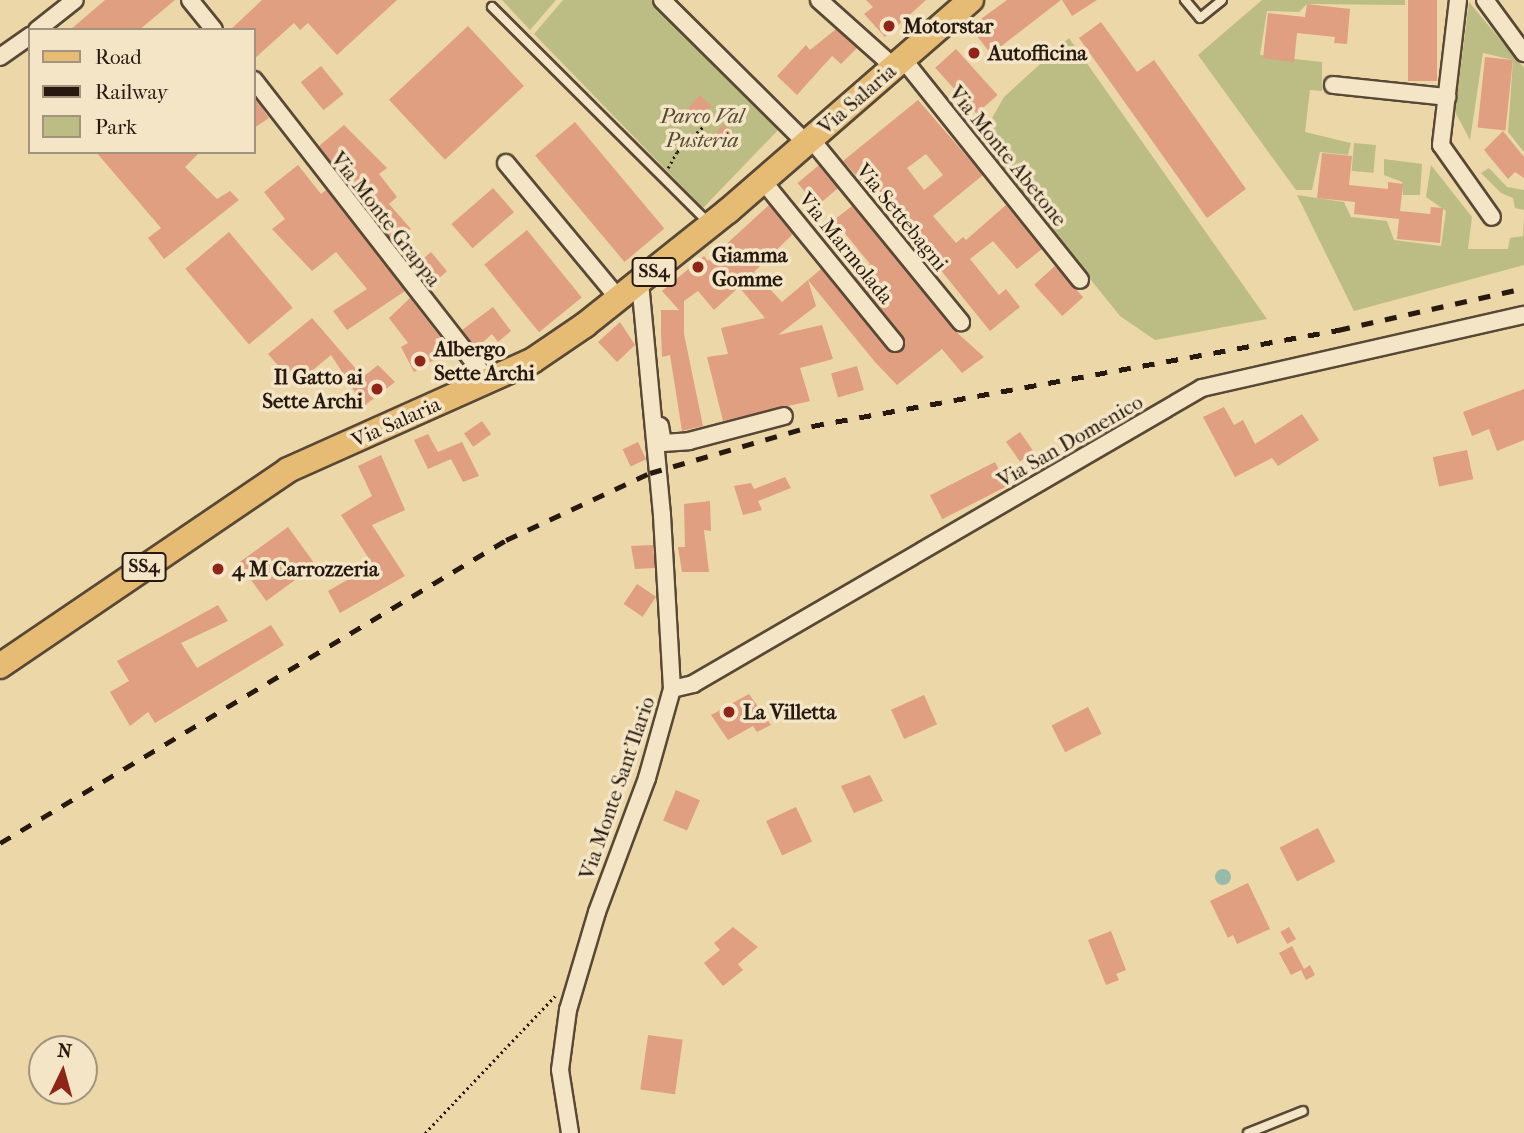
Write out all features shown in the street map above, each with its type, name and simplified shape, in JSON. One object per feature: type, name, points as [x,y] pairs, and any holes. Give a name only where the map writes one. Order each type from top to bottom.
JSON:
[{"type":"main road","name":"Via Salaria","points":[[0,666],[288,470],[532,361],[640,283],[711,225],[971,0]]},
{"type":"street","points":[[40,28],[75,0]]},
{"type":"street","points":[[190,0],[212,28]]},
{"type":"street","name":"Via Settebagni","points":[[662,0],[808,141],[961,322]]},
{"type":"street","name":"Via Monte Abetone","points":[[819,0],[898,63],[1080,280]]},
{"type":"street","points":[[1458,0],[1441,145],[1492,217]]},
{"type":"street","points":[[1485,0],[1524,53]]},
{"type":"street","points":[[0,57],[28,37]]},
{"type":"street","name":"Via Monte Grappa","points":[[256,83],[488,381]]},
{"type":"street","points":[[1333,85],[1447,97]]},
{"type":"street","points":[[506,163],[618,299]]},
{"type":"street","name":"Via Marmolada","points":[[763,181],[895,343]]},
{"type":"street","name":"Via Monte Sant'Ilario","points":[[570,1133],[559,1070],[561,1040],[597,912],[647,778],[672,689],[663,515],[640,283]]},
{"type":"street","name":"Via San Domenico","points":[[672,689],[693,684],[1202,388],[1524,315]]},
{"type":"street","points":[[647,371],[654,378],[663,443],[689,441],[783,416]]},
{"type":"lane","points":[[1185,0],[1199,18],[1222,0]]},
{"type":"lane","points":[[492,7],[711,225]]},
{"type":"lane","points":[[1248,1133],[1303,1111]]},
{"type":"path","points":[[663,178],[677,152],[712,118]]},
{"type":"path","points":[[425,1133],[551,997],[575,986]]},
{"type":"green space","points":[[502,0],[556,0],[530,30]]},
{"type":"green space","name":"Parco Val Pusteria","points":[[563,0],[651,0],[780,128],[703,208],[534,34]]},
{"type":"green space","points":[[1262,0],[1405,0],[1405,5],[1307,4],[1299,12],[1267,11],[1260,55],[1322,62],[1322,91],[1310,90],[1305,132],[1351,143],[1348,155],[1320,152],[1312,190],[1296,190],[1198,55]]},
{"type":"green space","points":[[1469,2],[1524,68],[1524,152],[1508,132],[1513,60],[1483,53],[1470,140],[1455,112]]},
{"type":"green space","points":[[1069,38],[1267,319],[1155,340],[1120,316],[995,161],[983,134],[1004,97]]},
{"type":"green space","points":[[1354,143],[1376,145],[1373,173],[1352,171]]},
{"type":"green space","points":[[1384,159],[1422,164],[1420,195],[1403,195],[1402,182],[1384,175]]},
{"type":"green space","points":[[1431,165],[1472,217],[1468,249],[1508,249],[1510,238],[1523,236],[1524,217],[1524,265],[1354,311],[1297,195],[1344,202],[1351,217],[1387,221],[1394,240],[1441,246],[1446,211],[1426,197]]},
{"type":"green space","points":[[1489,168],[1507,187],[1524,190],[1524,210],[1515,208],[1513,198],[1501,193],[1481,173]]},
{"type":"shaded area","points":[[1223,869],[1229,871],[1229,883],[1223,885],[1217,883],[1215,877],[1217,871]]},
{"type":"building","points":[[105,0],[175,0],[141,28],[72,28]]},
{"type":"building","points":[[262,0],[397,0],[337,55],[308,23],[300,30],[294,23],[256,57],[256,28],[232,28]]},
{"type":"building","points":[[866,0],[926,0],[885,37],[864,14],[873,7]]},
{"type":"building","points":[[1007,0],[1061,0],[991,54],[970,27]]},
{"type":"building","points":[[1062,0],[1097,0],[1072,16]]},
{"type":"building","points":[[1408,0],[1437,0],[1437,81],[1408,81]]},
{"type":"building","points":[[1307,4],[1350,9],[1347,44],[1334,43],[1335,37],[1297,33],[1294,62],[1263,58],[1268,13],[1305,17]]},
{"type":"building","points":[[1101,22],[1137,72],[1154,60],[1246,189],[1207,218],[1079,38]]},
{"type":"building","points":[[468,26],[524,86],[445,160],[389,100]]},
{"type":"building","points":[[836,29],[857,48],[841,64],[832,56],[797,95],[777,76],[806,45],[810,50]]},
{"type":"building","points":[[956,49],[997,95],[977,114],[935,68]]},
{"type":"building","points":[[1485,57],[1513,60],[1505,131],[1478,128]]},
{"type":"building","points":[[321,66],[344,94],[323,110],[301,82]]},
{"type":"building","points":[[700,95],[712,106],[698,121],[686,110]]},
{"type":"building","points":[[256,100],[269,118],[256,127]]},
{"type":"building","points":[[918,100],[983,175],[933,216],[956,243],[963,237],[966,240],[1006,205],[1042,249],[1017,269],[993,241],[970,259],[999,295],[1006,289],[1020,307],[990,331],[876,190],[872,193],[843,161]],"holes":[[[926,154],[943,175],[924,190],[907,168]]]},
{"type":"building","points":[[575,122],[664,228],[625,262],[535,155]]},
{"type":"building","points":[[724,124],[739,138],[726,152],[711,138]]},
{"type":"building","points":[[344,125],[387,168],[379,174],[397,197],[389,204],[411,229],[394,244],[319,146]]},
{"type":"building","points":[[1503,131],[1524,157],[1524,178],[1515,172],[1508,179],[1484,150]]},
{"type":"building","points":[[1322,153],[1352,156],[1349,185],[1388,189],[1388,182],[1403,184],[1400,211],[1430,214],[1431,207],[1443,208],[1440,243],[1397,239],[1399,219],[1354,214],[1355,202],[1317,198]]},
{"type":"building","points":[[98,154],[198,154],[185,167],[217,199],[230,191],[239,200],[164,259],[148,238],[161,228]]},
{"type":"building","points":[[298,165],[321,194],[326,190],[405,291],[347,330],[333,311],[367,289],[336,252],[312,271],[272,229],[285,219],[264,192]]},
{"type":"building","points":[[819,165],[838,188],[817,206],[798,183]]},
{"type":"building","points":[[493,188],[514,212],[472,248],[451,224]]},
{"type":"building","points":[[769,205],[793,234],[754,272],[782,302],[808,280],[816,306],[778,335],[822,325],[833,359],[800,368],[810,401],[723,421],[707,357],[728,354],[721,328],[765,318],[739,287],[714,310],[698,291],[684,301],[684,334],[703,426],[682,431],[670,355],[662,357],[661,332],[661,310],[679,310],[662,291],[704,256],[708,261]]},
{"type":"building","points":[[852,206],[953,329],[984,357],[962,373],[942,349],[897,385],[875,362],[808,280],[821,269],[887,350],[902,351],[903,336],[855,277],[870,264],[834,220]]},
{"type":"building","points":[[527,230],[582,298],[539,332],[484,265]]},
{"type":"building","points":[[229,232],[293,308],[249,344],[185,269]]},
{"type":"building","points":[[431,252],[447,271],[429,286],[413,267]]},
{"type":"building","points":[[1055,266],[1083,297],[1062,316],[1034,285]]},
{"type":"building","points":[[410,298],[450,350],[414,372],[401,347],[408,343],[389,318]]},
{"type":"building","points":[[493,307],[511,331],[498,342],[492,334],[476,348],[462,330]]},
{"type":"building","points":[[312,318],[363,377],[378,365],[395,382],[364,406],[331,355],[295,385],[268,354]]},
{"type":"building","points":[[620,322],[635,345],[617,362],[598,342]]},
{"type":"building","points":[[857,366],[864,390],[838,397],[831,373]]},
{"type":"building","points":[[1524,389],[1524,440],[1497,451],[1489,429],[1472,436],[1463,412]]},
{"type":"building","points":[[1224,407],[1234,425],[1243,420],[1255,444],[1302,414],[1319,440],[1278,466],[1272,458],[1235,477],[1203,417]]},
{"type":"building","points":[[482,421],[491,434],[473,447],[464,434]]},
{"type":"building","points":[[1020,432],[1034,452],[1020,461],[1006,442]]},
{"type":"building","points":[[428,434],[438,452],[462,442],[479,476],[463,482],[451,459],[428,469],[414,440]]},
{"type":"building","points":[[638,442],[646,459],[631,466],[623,449]]},
{"type":"building","points":[[1467,450],[1473,479],[1439,487],[1433,457]]},
{"type":"building","points":[[381,455],[405,510],[372,525],[405,576],[340,613],[328,591],[373,565],[341,515],[372,496],[358,466]]},
{"type":"building","points":[[995,462],[1007,486],[942,519],[930,495]]},
{"type":"building","points":[[785,477],[791,488],[758,501],[762,510],[743,515],[734,486],[751,483],[754,489]]},
{"type":"building","points":[[710,501],[711,531],[704,530],[709,572],[682,572],[678,547],[685,547],[684,504]]},
{"type":"building","points":[[288,527],[316,565],[266,601],[239,563]]},
{"type":"building","points":[[653,545],[655,568],[635,569],[631,546]]},
{"type":"building","points":[[637,584],[656,597],[643,617],[624,604]]},
{"type":"building","points":[[218,605],[228,621],[181,643],[197,668],[271,625],[284,645],[155,723],[148,712],[130,726],[110,692],[129,681],[117,661]]},
{"type":"building","points":[[749,694],[771,725],[757,732],[753,726],[728,740],[711,715]]},
{"type":"building","points":[[924,695],[937,724],[904,739],[891,710]]},
{"type":"building","points":[[1088,707],[1102,734],[1065,752],[1051,726]]},
{"type":"building","points":[[870,775],[883,801],[854,813],[841,786]]},
{"type":"building","points":[[676,790],[700,800],[687,831],[663,820]]},
{"type":"building","points":[[796,807],[812,841],[782,855],[766,821]]},
{"type":"building","points":[[1318,828],[1335,862],[1297,881],[1280,848]]},
{"type":"building","points":[[1248,883],[1270,929],[1237,944],[1233,935],[1228,938],[1210,901]]},
{"type":"building","points":[[733,927],[758,947],[738,964],[743,970],[723,986],[704,963],[720,950],[714,943]]},
{"type":"building","points":[[1289,927],[1296,939],[1287,944],[1280,932]]},
{"type":"building","points":[[1111,931],[1126,970],[1116,974],[1119,980],[1106,985],[1088,940]]},
{"type":"building","points":[[1292,946],[1304,969],[1310,965],[1315,975],[1306,980],[1301,970],[1291,975],[1279,953]]},
{"type":"building","points":[[648,1035],[683,1040],[675,1094],[640,1089]]},
{"type":"railway","points":[[0,843],[506,540],[650,473],[812,426],[1338,330],[1524,288]]},
{"type":"place","name":"Motorstar","points":[[889,26]]},
{"type":"place","name":"Autofficina","points":[[974,53]]},
{"type":"place","name":"Giamma Gomme","points":[[698,267]]},
{"type":"place","name":"Albergo Sette Archi","points":[[420,361]]},
{"type":"place","name":"Il Gatto ai Sette Archi","points":[[377,389]]},
{"type":"place","name":"4 M Carrozzeria","points":[[218,569]]},
{"type":"place","name":"La Villetta","points":[[729,712]]}]
